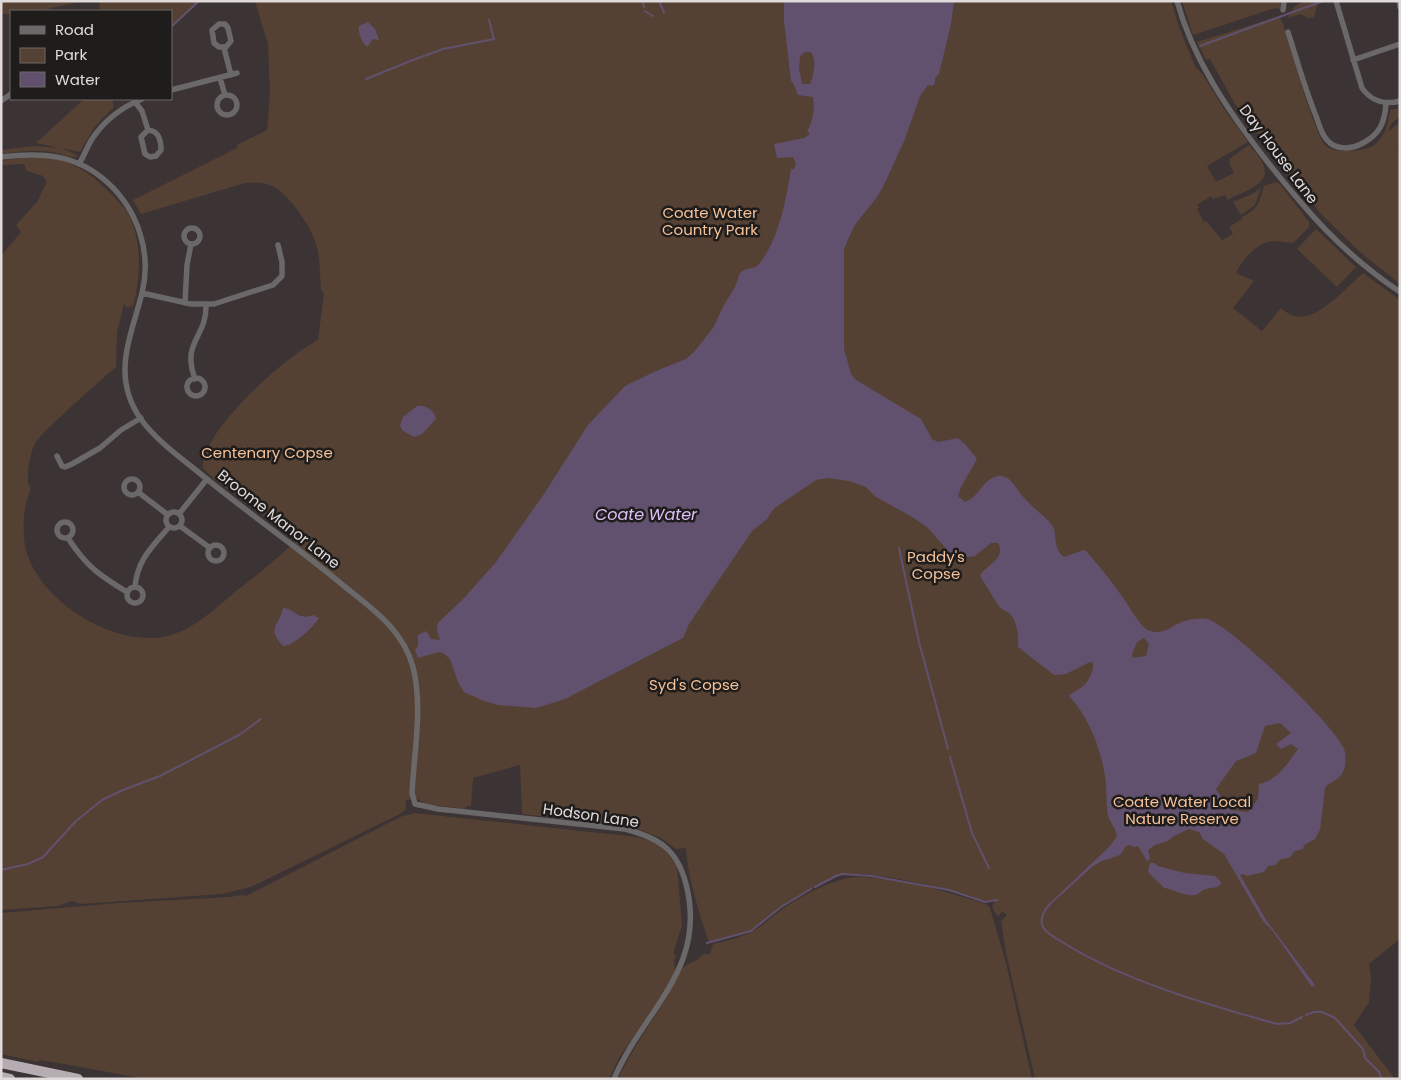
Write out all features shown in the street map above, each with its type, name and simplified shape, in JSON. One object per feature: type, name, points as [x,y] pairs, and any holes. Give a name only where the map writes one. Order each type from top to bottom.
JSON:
[{"type":"highway","points":[[1,1063],[78,1079]]},
{"type":"highway","points":[[1,1076],[10,1079]]},
{"type":"street","name":"Day House Lane","points":[[1177,1],[1190,40],[1206,70],[1228,106],[1267,160],[1306,210],[1329,234],[1364,266],[1400,292]]},
{"type":"street","points":[[1336,1],[1363,91],[1374,100],[1386,103],[1400,101]]},
{"type":"street","points":[[1399,1],[1400,7]]},
{"type":"street","points":[[1283,10],[1285,2]]},
{"type":"street","points":[[221,24],[225,24],[228,28],[231,40],[230,44],[224,48],[215,45],[211,32],[212,28],[221,24]]},
{"type":"street","points":[[1297,36],[1289,35],[1315,115],[1325,138],[1332,144],[1351,148],[1371,138],[1384,123],[1386,103]]},
{"type":"street","points":[[1353,60],[1400,44]]},
{"type":"street","points":[[224,48],[231,75]]},
{"type":"street","points":[[172,90],[237,73]]},
{"type":"street","points":[[220,78],[224,95]]},
{"type":"street","points":[[79,164],[92,140],[104,125],[120,111],[140,100]]},
{"type":"street","points":[[135,102],[142,111],[148,130]]},
{"type":"street","points":[[148,130],[154,131],[159,136],[161,150],[156,156],[150,157],[144,152],[141,137],[148,130]]},
{"type":"street","name":"Broome Manor Lane","points":[[1,157],[36,154],[55,156],[79,164],[90,169],[111,186],[128,206],[144,253],[145,270],[142,293],[127,344],[124,366],[128,392],[140,418],[158,438],[207,479],[307,555],[374,610],[401,639],[412,664],[417,694],[412,793]]},
{"type":"street","points":[[185,303],[187,265],[192,244]]},
{"type":"street","points":[[142,293],[185,303],[206,305],[221,303],[276,282],[282,276],[283,272],[278,245]]},
{"type":"street","points":[[272,255],[280,253]]},
{"type":"street","points":[[194,379],[190,354],[205,323],[206,305]]},
{"type":"street","points":[[57,456],[62,466],[65,467],[72,464],[100,448],[121,430],[140,418]]},
{"type":"street","points":[[179,514],[207,479]]},
{"type":"street","points":[[138,492],[168,515]]},
{"type":"street","points":[[172,512],[179,514],[182,518],[180,526],[175,529],[168,526],[166,519],[168,515],[172,512]]},
{"type":"street","points":[[135,587],[140,563],[168,526]]},
{"type":"street","points":[[180,526],[210,548]]},
{"type":"street","points":[[68,538],[93,570],[127,592]]},
{"type":"street","points":[[135,587],[140,589],[142,598],[139,602],[132,603],[126,596],[127,592],[130,588],[135,587]]},
{"type":"street","name":"Hodson Lane","points":[[412,793],[415,804],[427,807],[625,829],[640,833],[657,841],[675,856],[684,873],[689,897],[690,916],[686,950],[672,986],[625,1056],[614,1079]]},
{"type":"green space","points":[[1,1],[83,1],[43,10],[10,10],[10,14],[1,14]]},
{"type":"green space","points":[[99,1],[198,1],[172,27],[172,10],[100,10]]},
{"type":"green space","points":[[255,1],[1171,1],[1180,30],[1195,66],[1248,142],[1207,166],[1216,182],[1234,173],[1229,159],[1249,145],[1264,166],[1265,174],[1262,180],[1248,190],[1227,200],[1225,195],[1213,199],[1211,196],[1197,205],[1199,207],[1197,209],[1204,222],[1206,221],[1222,240],[1233,234],[1229,227],[1255,208],[1264,186],[1276,182],[1280,184],[1309,222],[1309,227],[1293,243],[1277,241],[1263,244],[1241,264],[1236,273],[1254,281],[1233,308],[1262,331],[1281,308],[1291,315],[1303,317],[1322,309],[1363,273],[1400,300],[1400,939],[1369,964],[1371,978],[1369,1002],[1354,1025],[1395,1079],[1035,1079],[1006,953],[1001,921],[1007,915],[1002,911],[999,916],[995,913],[992,906],[996,900],[977,899],[947,890],[891,878],[847,874],[836,876],[792,900],[751,931],[709,942],[692,884],[686,848],[676,849],[661,838],[633,827],[522,814],[520,765],[473,778],[471,806],[466,806],[465,809],[427,804],[417,799],[406,800],[406,809],[400,814],[251,887],[222,894],[81,904],[72,901],[58,906],[1,910],[1,256],[21,232],[16,225],[37,202],[47,182],[43,176],[27,171],[24,164],[1,165],[1,161],[28,158],[55,159],[75,166],[93,177],[127,212],[136,234],[139,260],[139,273],[132,309],[131,304],[130,307],[126,307],[124,304],[117,332],[116,367],[48,429],[36,442],[33,449],[28,474],[30,488],[25,509],[25,546],[32,565],[44,584],[79,615],[99,626],[121,634],[143,638],[163,637],[173,634],[193,625],[211,612],[260,573],[297,539],[214,479],[203,468],[206,453],[215,435],[230,416],[267,378],[304,348],[318,340],[324,293],[321,290],[318,251],[312,234],[301,214],[287,197],[272,186],[262,183],[245,183],[141,214],[133,200],[237,148],[237,145],[267,130],[270,94],[268,42]]},
{"type":"green space","points":[[1182,1],[1280,1],[1281,9],[1275,8],[1193,35]]},
{"type":"green space","points":[[1304,1],[1322,1],[1317,6],[1314,17],[1309,18],[1300,14],[1289,18],[1288,16],[1295,6]]},
{"type":"green space","points":[[1277,17],[1280,18],[1283,24],[1316,127],[1327,147],[1346,151],[1371,147],[1384,134],[1390,110],[1400,108],[1400,116],[1391,124],[1389,131],[1400,122],[1400,144],[1398,146],[1400,152],[1400,284],[1361,253],[1321,214],[1235,104],[1210,59],[1206,60],[1197,42]]},
{"type":"green space","points":[[83,100],[112,100],[114,107],[95,126],[80,152],[36,143]]},
{"type":"green space","points":[[35,146],[61,148],[79,156],[71,157],[57,153],[36,151],[1,154],[1,150]]},
{"type":"green space","points":[[1261,188],[1255,205],[1241,215],[1233,202]]},
{"type":"green space","points":[[1316,229],[1356,267],[1337,287],[1297,249]]},
{"type":"green space","points":[[414,813],[637,837],[663,847],[677,866],[682,925],[673,954],[676,955],[674,961],[675,971],[668,986],[619,1058],[609,1079],[146,1079],[53,1062],[39,1060],[38,1062],[1,1054],[1,913],[118,903],[246,896],[400,817]]},
{"type":"green space","points":[[854,877],[871,877],[921,885],[986,904],[990,908],[1006,963],[1032,1079],[618,1079],[684,966],[698,959],[703,954],[710,954],[713,944],[738,937],[760,927],[781,910],[806,894],[835,882]]},
{"type":"water","name":"Coate Water","points":[[784,1],[954,1],[951,24],[939,74],[935,78],[933,86],[928,85],[920,96],[905,139],[884,185],[854,226],[844,249],[844,349],[851,374],[856,380],[921,419],[932,439],[938,442],[958,438],[965,444],[977,459],[958,496],[965,502],[974,497],[984,484],[993,478],[1000,476],[1009,479],[1026,500],[1052,525],[1060,553],[1064,557],[1086,551],[1146,629],[1157,632],[1162,631],[1193,619],[1207,619],[1219,625],[1283,679],[1339,740],[1345,752],[1345,767],[1340,777],[1325,788],[1320,830],[1315,839],[1304,845],[1303,849],[1295,851],[1289,858],[1281,859],[1275,865],[1268,866],[1264,872],[1247,876],[1240,875],[1266,920],[1315,985],[1312,987],[1272,930],[1263,921],[1224,854],[1203,839],[1199,832],[1189,829],[1168,841],[1155,845],[1148,850],[1150,859],[1147,861],[1138,846],[1126,846],[1120,855],[1093,866],[1050,903],[1110,846],[1117,836],[1108,815],[1106,784],[1099,749],[1083,715],[1069,696],[1087,681],[1092,672],[1093,663],[1090,662],[1066,674],[1054,675],[1018,647],[1018,633],[1014,619],[1009,613],[1000,608],[980,576],[998,558],[1000,549],[998,543],[991,543],[975,556],[956,557],[950,553],[928,528],[876,497],[866,487],[849,481],[828,478],[816,480],[776,507],[767,519],[752,531],[689,624],[683,638],[565,699],[536,708],[498,705],[464,692],[458,682],[450,659],[443,653],[438,652],[418,658],[415,650],[418,646],[418,635],[426,631],[431,639],[440,640],[437,630],[438,623],[465,597],[496,562],[544,494],[588,425],[625,386],[686,359],[694,352],[713,328],[735,287],[740,273],[756,267],[764,258],[780,221],[791,169],[794,169],[796,163],[793,157],[777,158],[774,144],[804,138],[809,135],[809,132],[807,132],[814,111],[813,97],[798,95],[791,81],[784,21]],"holes":[[[805,52],[811,52],[814,59],[814,72],[810,84],[802,84],[799,69],[800,56]],[[1144,638],[1149,644],[1146,656],[1133,658],[1132,654],[1137,642]],[[1280,723],[1291,733],[1276,744],[1281,749],[1291,744],[1298,749],[1277,775],[1259,784],[1258,799],[1248,812],[1231,810],[1216,789],[1236,761],[1256,753],[1265,726]]]},
{"type":"water","points":[[368,22],[375,29],[379,40],[373,39],[366,46],[360,36],[359,26]]},
{"type":"water","points":[[417,406],[429,409],[436,419],[422,434],[414,437],[403,431],[400,426],[403,417]]},
{"type":"water","points":[[283,608],[304,617],[313,615],[319,618],[298,640],[283,646],[274,631]]},
{"type":"water","points":[[1150,863],[1185,873],[1215,876],[1221,884],[1195,895],[1183,894],[1164,888],[1151,876],[1148,871]]},
{"type":"waterway","points":[[172,26],[199,1]]},
{"type":"waterway","points":[[642,1],[644,7]]},
{"type":"waterway","points":[[659,1],[664,13]]},
{"type":"waterway","points":[[1200,46],[1323,1]]},
{"type":"waterway","points":[[645,11],[653,16]]},
{"type":"waterway","points":[[366,79],[443,49],[494,39],[489,20]]},
{"type":"waterway","points":[[899,548],[919,642],[948,749]]},
{"type":"waterway","points":[[1,870],[28,864],[43,857],[76,821],[102,800],[160,776],[239,735],[261,719]]},
{"type":"waterway","points":[[950,757],[972,833],[989,868]]},
{"type":"waterway","points":[[815,887],[842,874],[872,876],[949,890],[985,902],[997,900]]},
{"type":"waterway","points":[[707,943],[751,931],[781,907],[811,889]]},
{"type":"waterway","points":[[1051,903],[1042,917],[1042,924],[1045,930],[1058,940],[1113,969],[1168,991],[1277,1024],[1290,1023],[1302,1017]]},
{"type":"waterway","points":[[1306,1015],[1322,1012],[1335,1018],[1363,1049],[1365,1058],[1379,1072],[1382,1079]]},
{"type":"park label","name":"Coate Water Country Park","points":[[710,220]]},
{"type":"park label","name":"Centenary Copse","points":[[267,452]]},
{"type":"park label","name":"Paddy's Copse","points":[[936,564]]},
{"type":"park label","name":"Syd's Copse","points":[[694,684]]},
{"type":"park label","name":"Coate Water Local Nature Reserve","points":[[1182,810]]}]
